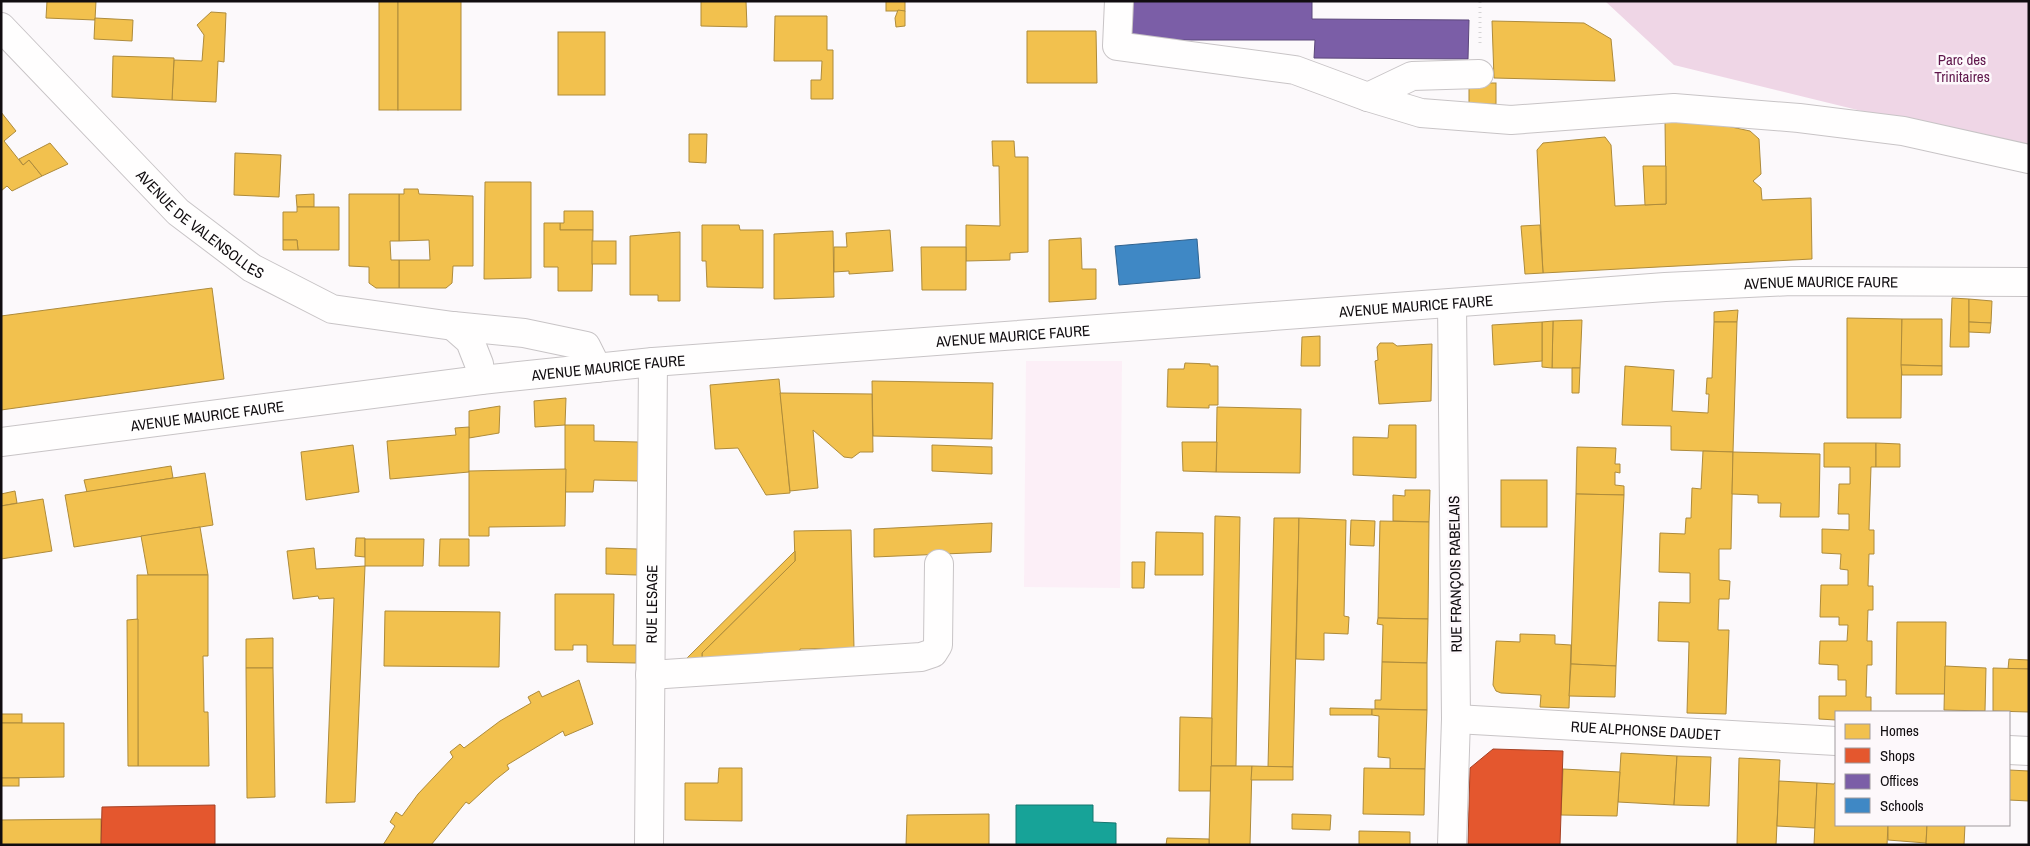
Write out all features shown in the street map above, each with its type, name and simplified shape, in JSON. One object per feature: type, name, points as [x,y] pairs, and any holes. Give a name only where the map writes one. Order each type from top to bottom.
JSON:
[{"type":"street","points":[[1119,1],[1117,46],[1295,70],[1368,98],[1421,113],[1511,120],[1674,108],[1799,118],[1903,131],[2029,159]]},
{"type":"street","name":"AVENUE DE VALENSOLLES","points":[[1,27],[178,212],[252,268],[332,309],[454,326],[524,332],[586,346],[597,368]]},
{"type":"street","points":[[1368,98],[1412,76],[1479,74]]},
{"type":"street","name":"AVENUE MAURICE FAURE","points":[[1,442],[481,380],[653,362],[1665,288],[1792,281],[2029,282]]},
{"type":"street","name":"RUE FRANÇOIS RABELAIS","points":[[1452,303],[1456,719],[1452,845]]},
{"type":"street","points":[[454,326],[470,341],[479,364],[481,380]]},
{"type":"street","name":"RUE LESAGE","points":[[649,845],[653,362]]},
{"type":"street","points":[[650,675],[921,657],[933,653],[938,645],[939,564]]},
{"type":"street","name":"RUE ALPHONSE DAUDET","points":[[1456,719],[1835,741]]},
{"type":"street","points":[[2010,750],[2029,751]]},
{"type":"path","points":[[1479,74],[1480,1]]},
{"type":"shaded area","points":[[1026,361],[1122,361],[1120,588],[1024,587]]},
{"type":"green space","name":"Parc des Trinitaires","points":[[1491,1],[2029,1],[2029,152],[1674,65],[1606,2]]},
{"type":"building: Homes","points":[[47,1],[96,1],[95,20],[46,18]]},
{"type":"building: Homes","points":[[379,1],[398,1],[398,110],[379,110]]},
{"type":"building: Homes","points":[[398,1],[461,1],[461,110],[398,110]]},
{"type":"building: Homes","points":[[701,1],[746,1],[747,27],[701,26]]},
{"type":"building: Homes","points":[[886,1],[905,1],[905,11],[886,11]]},
{"type":"building: Homes","points":[[898,10],[905,11],[905,26],[896,27],[895,18]]},
{"type":"building: Homes","points":[[211,12],[226,13],[224,62],[218,61],[216,102],[172,100],[174,60],[202,61],[204,35],[197,25]]},
{"type":"building: Homes","points":[[775,16],[827,16],[827,50],[833,50],[833,99],[811,99],[811,80],[821,80],[822,61],[774,61]]},
{"type":"building: Homes","points":[[95,18],[133,20],[132,41],[94,39]]},
{"type":"building: Homes","points":[[1492,21],[1584,23],[1611,39],[1615,81],[1494,78]]},
{"type":"building: Homes","points":[[1027,31],[1096,31],[1097,83],[1027,83]]},
{"type":"building: Homes","points":[[558,32],[605,32],[605,95],[558,95]]},
{"type":"building: Homes","points":[[113,56],[174,58],[172,100],[112,97]]},
{"type":"building: Homes","points":[[1469,83],[1496,83],[1496,104],[1469,104]]},
{"type":"building: Homes","points":[[1,112],[16,131],[4,141],[23,165],[29,160],[42,176],[12,191],[7,186],[1,191]]},
{"type":"building: Homes","points":[[1671,114],[1750,131],[1759,139],[1761,174],[1753,181],[1761,188],[1762,200],[1811,198],[1812,259],[1543,273],[1537,150],[1543,143],[1605,137],[1611,145],[1615,206],[1666,204],[1665,120]]},
{"type":"building: Homes","points":[[689,134],[707,134],[706,163],[689,162]]},
{"type":"building: Homes","points":[[992,141],[1014,141],[1015,157],[1028,157],[1028,252],[1010,253],[1010,260],[966,261],[966,225],[1000,226],[999,166],[993,166]]},
{"type":"building: Homes","points":[[50,143],[68,164],[42,176],[29,160],[23,165],[19,159]]},
{"type":"building: Homes","points":[[235,153],[281,155],[279,197],[234,195]]},
{"type":"building: Homes","points":[[1643,166],[1666,166],[1666,204],[1645,205]]},
{"type":"building: Homes","points":[[485,182],[531,182],[531,278],[484,279]]},
{"type":"building: Homes","points":[[404,189],[418,189],[419,194],[473,196],[473,266],[453,266],[452,283],[446,288],[399,288],[399,260],[430,260],[429,240],[399,241],[399,194],[404,194]]},
{"type":"building: Homes","points":[[314,194],[314,207],[297,207],[296,195]]},
{"type":"building: Homes","points":[[349,194],[399,194],[399,241],[390,241],[391,260],[399,260],[399,288],[376,288],[369,283],[369,267],[349,266]]},
{"type":"building: Homes","points":[[297,207],[339,207],[339,250],[298,250],[297,240],[283,240],[283,212],[297,212]]},
{"type":"building: Homes","points":[[564,211],[593,211],[593,230],[560,230],[560,223],[564,223]]},
{"type":"building: Homes","points":[[544,223],[560,223],[560,230],[593,230],[592,291],[558,291],[558,267],[544,267]]},
{"type":"building: Homes","points":[[702,225],[739,225],[740,230],[763,230],[763,288],[707,287],[706,261],[702,261]]},
{"type":"building: Homes","points":[[1540,225],[1543,273],[1525,274],[1521,226]]},
{"type":"building: Homes","points":[[890,230],[893,271],[849,274],[849,271],[834,272],[834,247],[847,247],[846,233]]},
{"type":"building: Homes","points":[[833,231],[834,297],[774,299],[774,234]]},
{"type":"building: Homes","points":[[680,232],[680,301],[658,301],[658,295],[630,295],[630,236]]},
{"type":"building: Homes","points":[[1081,238],[1082,269],[1096,269],[1096,299],[1049,302],[1049,240]]},
{"type":"building: Homes","points":[[283,240],[297,240],[298,250],[283,250]]},
{"type":"building: Homes","points":[[592,241],[616,241],[616,264],[592,264]]},
{"type":"building: Homes","points":[[921,247],[966,247],[966,290],[922,290]]},
{"type":"building: Homes","points":[[212,288],[224,379],[1,410],[1,316]]},
{"type":"building: Homes","points":[[1952,298],[1969,299],[1969,347],[1950,347]]},
{"type":"building: Homes","points":[[1969,299],[1992,301],[1991,323],[1969,322]]},
{"type":"building: Homes","points":[[1738,310],[1737,322],[1714,322],[1714,312]]},
{"type":"building: Homes","points":[[1847,318],[1902,319],[1901,418],[1847,418]]},
{"type":"building: Homes","points":[[1902,319],[1942,319],[1942,366],[1901,365]]},
{"type":"building: Homes","points":[[1582,320],[1580,368],[1552,368],[1553,321]]},
{"type":"building: Homes","points":[[1553,321],[1552,368],[1542,367],[1542,322]]},
{"type":"building: Homes","points":[[1542,322],[1542,361],[1494,365],[1492,325]]},
{"type":"building: Homes","points":[[1714,322],[1737,322],[1733,452],[1671,450],[1671,426],[1622,425],[1625,366],[1674,370],[1672,411],[1708,413],[1709,394],[1706,394],[1707,378],[1712,378]]},
{"type":"building: Homes","points":[[1969,322],[1991,323],[1990,333],[1969,332]]},
{"type":"building: Homes","points":[[1320,336],[1320,366],[1301,366],[1302,337]]},
{"type":"building: Homes","points":[[1380,343],[1393,343],[1397,346],[1432,344],[1431,401],[1379,404],[1375,361],[1378,360],[1377,347]]},
{"type":"building: Homes","points":[[1185,363],[1218,366],[1218,405],[1209,405],[1209,408],[1167,407],[1168,369],[1184,369]]},
{"type":"building: Homes","points":[[1901,365],[1942,366],[1942,375],[1902,375]]},
{"type":"building: Homes","points":[[1572,368],[1580,368],[1579,393],[1572,393]]},
{"type":"building: Homes","points":[[779,379],[790,493],[766,495],[738,448],[715,449],[710,385]]},
{"type":"building: Homes","points":[[872,381],[993,383],[992,439],[873,436]]},
{"type":"building: Homes","points":[[780,393],[872,394],[873,452],[860,452],[852,458],[844,457],[813,430],[818,488],[790,491]]},
{"type":"building: Homes","points":[[566,398],[565,425],[535,427],[534,401]]},
{"type":"building: Homes","points":[[500,406],[499,433],[469,438],[469,411]]},
{"type":"building: Homes","points":[[1217,407],[1301,409],[1300,473],[1216,472]]},
{"type":"building: Homes","points":[[565,425],[594,425],[594,441],[638,442],[638,481],[594,480],[593,492],[565,492]]},
{"type":"building: Homes","points":[[1389,425],[1416,425],[1416,478],[1353,475],[1353,437],[1388,438]]},
{"type":"building: Homes","points":[[469,427],[469,472],[390,479],[387,441],[456,435],[455,428]]},
{"type":"building: Homes","points":[[1182,442],[1217,442],[1216,472],[1183,471]]},
{"type":"building: Homes","points":[[1824,443],[1876,443],[1876,467],[1871,467],[1869,530],[1874,530],[1874,554],[1869,554],[1868,586],[1873,586],[1873,610],[1868,610],[1867,641],[1872,641],[1872,665],[1867,665],[1866,697],[1871,697],[1871,711],[1835,711],[1835,720],[1819,719],[1819,696],[1846,696],[1846,680],[1838,680],[1838,665],[1819,664],[1820,641],[1847,641],[1848,625],[1839,625],[1839,617],[1820,617],[1821,585],[1848,585],[1848,570],[1840,569],[1841,554],[1822,553],[1822,529],[1849,530],[1849,514],[1838,514],[1839,484],[1850,484],[1850,467],[1824,467]]},
{"type":"building: Homes","points":[[1876,443],[1900,444],[1900,467],[1876,467]]},
{"type":"building: Homes","points":[[353,445],[359,492],[306,500],[301,452]]},
{"type":"building: Homes","points":[[932,445],[992,447],[992,474],[932,471]]},
{"type":"building: Homes","points":[[1577,447],[1616,448],[1615,464],[1620,464],[1620,473],[1615,472],[1615,485],[1624,486],[1624,495],[1576,494]]},
{"type":"building: Homes","points":[[1703,451],[1733,452],[1731,549],[1719,549],[1719,580],[1730,581],[1729,599],[1719,599],[1718,630],[1729,630],[1726,714],[1687,713],[1689,642],[1658,641],[1659,602],[1690,603],[1690,573],[1659,572],[1660,533],[1685,534],[1686,518],[1691,518],[1692,488],[1701,489]]},
{"type":"building: Homes","points":[[1733,452],[1820,454],[1819,517],[1780,517],[1781,503],[1758,503],[1758,495],[1732,494]]},
{"type":"building: Homes","points":[[171,466],[173,478],[87,492],[84,480]]},
{"type":"building: Homes","points":[[566,469],[565,526],[489,527],[489,536],[469,536],[469,471]]},
{"type":"building: Homes","points":[[205,473],[213,525],[74,547],[65,495]]},
{"type":"building: Homes","points":[[1501,480],[1547,480],[1547,527],[1501,527]]},
{"type":"building: Homes","points":[[1405,490],[1430,490],[1429,522],[1393,521],[1393,495],[1405,496]]},
{"type":"building: Homes","points":[[15,491],[17,503],[1,506],[1,494]]},
{"type":"building: Homes","points":[[1576,494],[1624,495],[1616,666],[1571,664]]},
{"type":"building: Homes","points":[[43,499],[52,551],[1,559],[1,506]]},
{"type":"building: Homes","points":[[1215,516],[1240,517],[1236,766],[1211,766]]},
{"type":"building: Homes","points":[[1274,518],[1299,518],[1293,767],[1268,767]]},
{"type":"building: Homes","points":[[1299,518],[1346,520],[1344,616],[1349,617],[1348,634],[1324,633],[1324,660],[1296,659]]},
{"type":"building: Homes","points":[[1351,520],[1375,521],[1374,546],[1350,545]]},
{"type":"building: Homes","points":[[1380,521],[1429,522],[1428,619],[1378,618]]},
{"type":"building: Homes","points":[[992,523],[991,552],[874,557],[874,529]]},
{"type":"building: Homes","points":[[200,527],[208,575],[148,575],[141,536]]},
{"type":"building: Homes","points":[[851,530],[854,648],[800,649],[800,657],[702,660],[702,653],[795,561],[794,531]]},
{"type":"building: Homes","points":[[1156,532],[1203,533],[1203,575],[1155,575]]},
{"type":"building: Homes","points":[[356,538],[365,538],[365,557],[355,556]]},
{"type":"building: Homes","points":[[365,539],[424,539],[423,566],[365,566]]},
{"type":"building: Homes","points":[[440,539],[469,539],[469,566],[439,566]]},
{"type":"building: Homes","points":[[314,548],[316,569],[365,566],[355,802],[326,803],[334,598],[319,599],[318,596],[293,599],[287,551]]},
{"type":"building: Homes","points":[[606,548],[637,549],[637,575],[606,574]]},
{"type":"building: Homes","points":[[795,551],[795,561],[702,653],[702,660],[685,660]]},
{"type":"building: Homes","points":[[1132,562],[1145,562],[1144,588],[1132,588]]},
{"type":"building: Homes","points":[[137,575],[208,575],[208,656],[203,656],[204,712],[208,712],[209,766],[138,766]]},
{"type":"building: Homes","points":[[555,594],[614,594],[613,645],[636,645],[636,663],[587,662],[587,645],[573,645],[573,650],[555,650]]},
{"type":"building: Homes","points":[[385,611],[500,612],[499,667],[384,666]]},
{"type":"building: Homes","points":[[1378,618],[1428,619],[1427,663],[1382,662],[1383,625],[1377,624]]},
{"type":"building: Homes","points":[[138,619],[138,766],[128,766],[127,620]]},
{"type":"building: Homes","points":[[1897,622],[1946,622],[1945,694],[1896,694]]},
{"type":"building: Homes","points":[[1520,634],[1555,635],[1555,644],[1571,645],[1569,708],[1540,707],[1541,695],[1501,693],[1496,691],[1493,685],[1496,641],[1520,642]]},
{"type":"building: Homes","points":[[273,638],[273,668],[246,668],[246,639]]},
{"type":"building: Homes","points":[[2009,659],[2029,660],[2029,669],[2008,669]]},
{"type":"building: Homes","points":[[1382,662],[1427,663],[1427,710],[1375,709],[1375,700],[1381,700]]},
{"type":"building: Homes","points":[[1571,664],[1616,666],[1615,697],[1569,696]]},
{"type":"building: Homes","points":[[1945,666],[1986,668],[1985,711],[1944,710]]},
{"type":"building: Homes","points":[[246,668],[273,668],[275,797],[247,798]]},
{"type":"building: Homes","points":[[1993,668],[2029,669],[2029,712],[1993,711]]},
{"type":"building: Homes","points":[[579,680],[593,724],[565,736],[563,731],[507,765],[509,769],[469,804],[466,802],[431,845],[383,845],[395,826],[390,822],[396,812],[402,816],[418,794],[453,757],[450,752],[460,744],[464,748],[500,721],[531,703],[528,697],[539,691],[542,697]]},
{"type":"building: Homes","points":[[1330,708],[1372,709],[1372,715],[1330,715]]},
{"type":"building: Homes","points":[[1372,709],[1427,710],[1425,769],[1390,769],[1390,758],[1378,757],[1379,716],[1372,715]]},
{"type":"building: Homes","points":[[1,714],[22,714],[22,723],[1,723]]},
{"type":"building: Homes","points":[[1180,717],[1212,718],[1211,791],[1179,791]]},
{"type":"building: Homes","points":[[1,723],[64,723],[64,777],[1,778]]},
{"type":"building: Homes","points":[[1621,753],[1677,756],[1674,805],[1618,802]]},
{"type":"building: Homes","points":[[1677,756],[1711,757],[1709,806],[1674,805]]},
{"type":"building: Homes","points":[[1739,758],[1780,760],[1776,845],[1737,845]]},
{"type":"building: Homes","points":[[1211,766],[1252,766],[1250,845],[1209,845]]},
{"type":"building: Homes","points":[[1252,766],[1293,767],[1293,780],[1251,780]]},
{"type":"building: Homes","points":[[719,768],[742,768],[742,821],[685,820],[685,783],[718,783]]},
{"type":"building: Homes","points":[[1364,768],[1425,769],[1424,815],[1363,814]]},
{"type":"building: Homes","points":[[1563,769],[1620,772],[1617,816],[1561,815]]},
{"type":"building: Homes","points":[[2010,770],[2029,771],[2029,801],[2010,800]]},
{"type":"building: Homes","points":[[1,778],[19,778],[19,786],[1,786]]},
{"type":"building: Homes","points":[[1779,781],[1817,783],[1815,828],[1777,826]]},
{"type":"building: Homes","points":[[1835,782],[1835,826],[1888,826],[1887,845],[1814,845],[1817,783]]},
{"type":"building: Homes","points":[[989,814],[989,845],[906,845],[907,815]]},
{"type":"building: Homes","points":[[1292,814],[1331,815],[1330,830],[1292,829]]},
{"type":"building: Homes","points":[[101,819],[101,845],[1,845],[1,820]]},
{"type":"building: Homes","points":[[1888,826],[1927,826],[1926,843],[1888,840]]},
{"type":"building: Homes","points":[[1927,826],[1965,826],[1964,845],[1926,845]]},
{"type":"building: Homes","points":[[1359,831],[1410,832],[1410,845],[1359,845]]},
{"type":"building: Homes","points":[[1167,838],[1209,839],[1209,845],[1166,845]]},
{"type":"building: Shops","points":[[1493,749],[1563,751],[1560,845],[1468,845],[1470,768]]},
{"type":"building: Shops","points":[[215,805],[215,845],[101,845],[102,807]]},
{"type":"building: Offices","points":[[1132,1],[1312,1],[1312,19],[1469,20],[1468,59],[1314,58],[1315,40],[1132,40]]},
{"type":"building: Schools","points":[[1197,239],[1200,278],[1119,285],[1115,246]]},
{"type":"building: Public","points":[[1016,805],[1093,805],[1093,822],[1116,823],[1116,845],[1016,845]]}]
